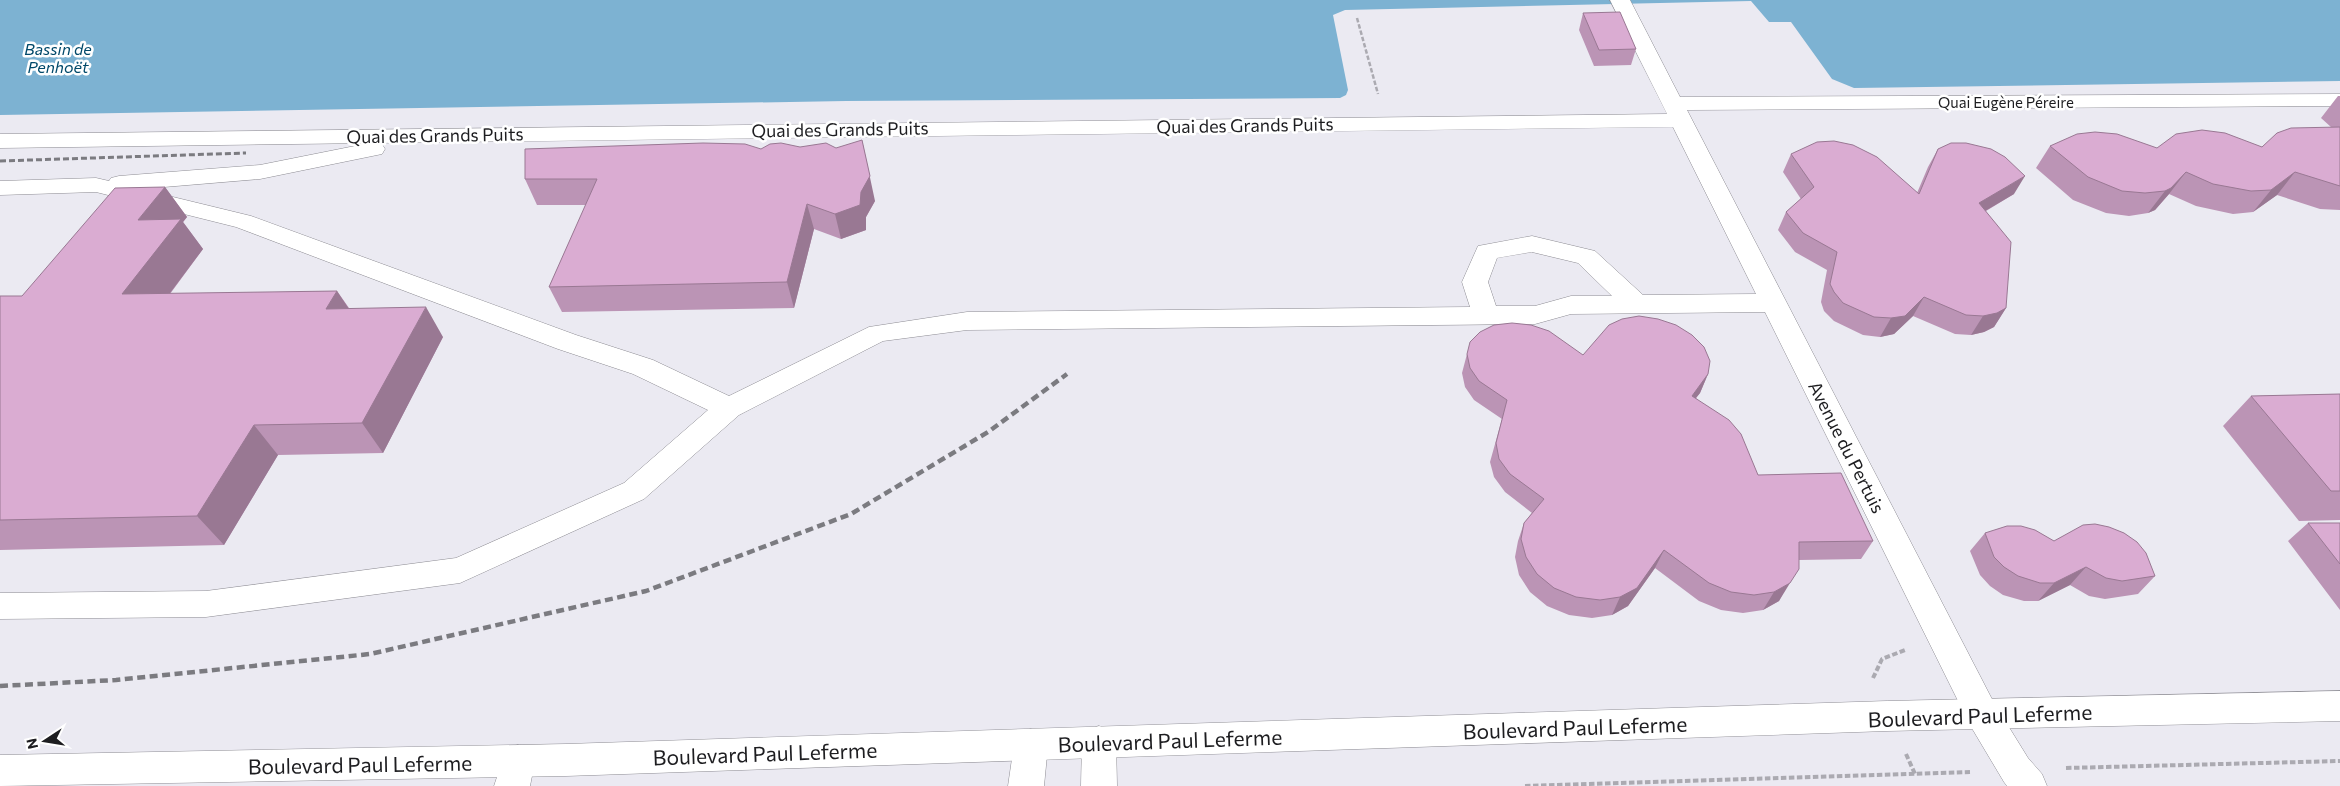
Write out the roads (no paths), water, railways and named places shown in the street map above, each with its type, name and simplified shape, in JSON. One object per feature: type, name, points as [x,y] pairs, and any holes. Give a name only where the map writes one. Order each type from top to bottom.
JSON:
[{"type":"main road","name":"Avenue du Pertuis","points":[[1624,8],[1982,714],[2022,778]]},
{"type":"main road","name":"Quai Eugène Péreire","points":[[1677,112],[2340,100]]},
{"type":"main road","name":"Quai des Grands Puits","points":[[0,141],[1386,123],[1677,112]]},
{"type":"main road","points":[[0,188],[96,185],[260,172],[444,135]]},
{"type":"main road","points":[[96,185],[243,221],[567,342],[643,368],[729,408]]},
{"type":"main road","points":[[1486,315],[1475,282],[1487,252],[1532,244],[1586,256],[1639,306]]},
{"type":"main road","points":[[0,606],[206,604],[460,570],[634,491],[729,408],[878,333],[967,321],[1534,315],[1571,305],[1639,306],[1774,303]]},
{"type":"main road","name":"Boulevard Paul Leferme","points":[[0,771],[56,778],[515,773],[1099,742],[1982,714],[2340,706]]},
{"type":"main road","points":[[1099,742],[1099,786]]},
{"type":"main road","points":[[1026,786],[1030,745]]},
{"type":"water","name":"Bassin de Penhoët","points":[[0,0],[2340,0],[2340,81],[1854,88],[1832,79],[1791,22],[1769,22],[1751,1],[1345,10],[1333,15],[1348,90],[1346,95],[1340,98],[846,101],[0,115]]},
{"type":"railway","points":[[0,161],[246,153]]},
{"type":"railway","points":[[0,686],[116,680],[370,654],[646,591],[851,514],[988,432],[1067,374]]}]
